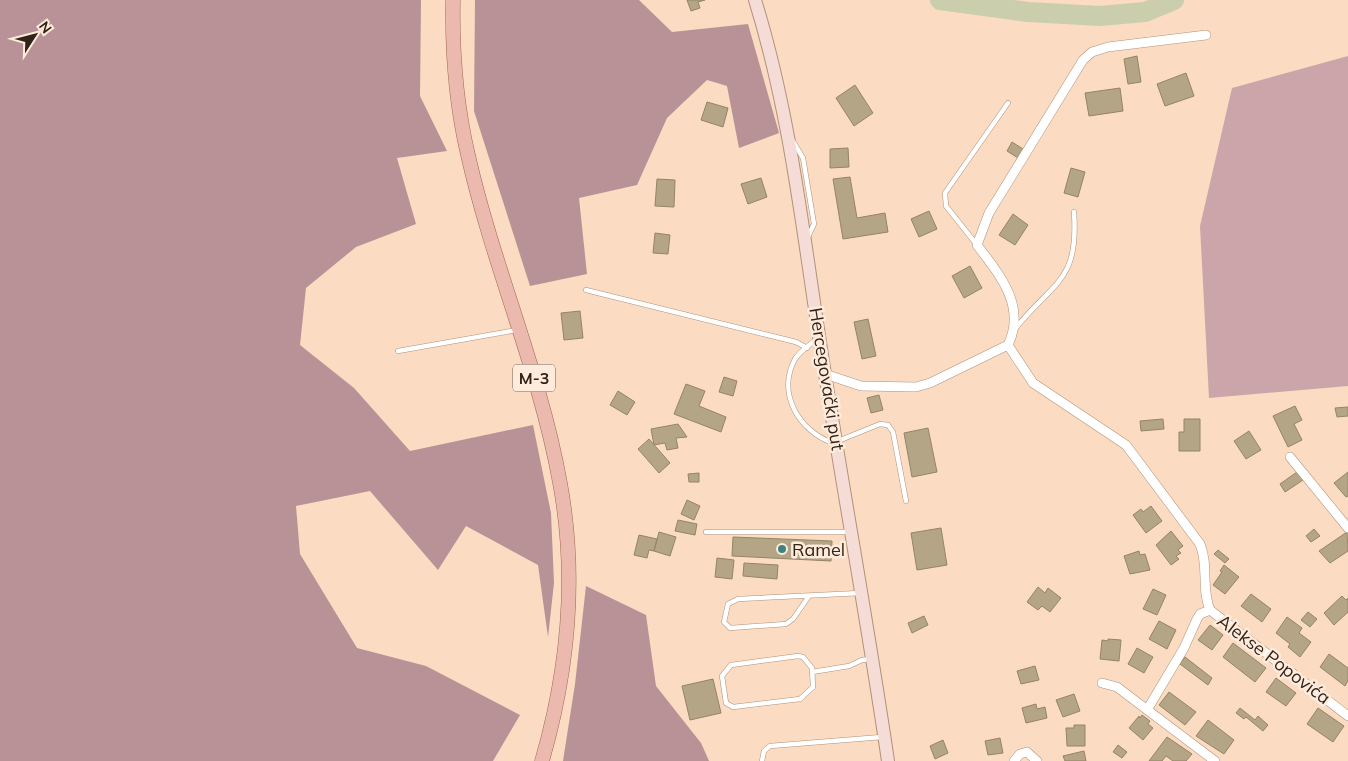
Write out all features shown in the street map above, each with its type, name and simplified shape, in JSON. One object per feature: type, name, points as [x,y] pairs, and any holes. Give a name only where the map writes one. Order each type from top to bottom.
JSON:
[{"type":"main road","name":"M-3","points":[[453,0],[455,78],[466,148],[476,187],[521,329],[554,453],[564,508],[568,553],[568,605],[563,662],[554,715],[542,761]]},
{"type":"main road","name":"Hercegovački put","points":[[755,0],[788,136],[888,761]]},
{"type":"street","points":[[825,374],[862,386],[916,387],[930,383],[1008,345],[1012,333],[1010,293],[1005,281],[977,245],[989,214],[1087,55],[1108,47],[1206,35]]},
{"type":"street","name":"Alekse Popovića","points":[[1008,345],[1033,383],[1126,445],[1200,544],[1205,560],[1204,597],[1210,610],[1348,716]]},
{"type":"street","points":[[1290,457],[1348,528]]},
{"type":"street","points":[[1147,710],[1184,648],[1200,614],[1210,610]]},
{"type":"street","points":[[1102,683],[1118,687],[1214,761]]},
{"type":"street","points":[[1014,761],[1020,754],[1027,752],[1037,761]]},
{"type":"lane","points":[[977,245],[946,206],[945,193],[1008,103]]},
{"type":"lane","points":[[1012,333],[1064,277],[1071,262],[1075,242],[1074,212]]},
{"type":"lane","points":[[586,290],[796,342],[807,348]]},
{"type":"lane","points":[[398,351],[521,329]]},
{"type":"lane","points":[[819,337],[796,357],[791,370],[790,401],[797,416],[808,430],[822,438],[837,443],[880,424],[888,426],[893,432],[906,501]]},
{"type":"lane","points":[[706,532],[852,532]]},
{"type":"lane","points":[[809,596],[793,619],[786,624],[730,628],[724,622],[728,604],[738,599],[862,592]]},
{"type":"lane","points":[[798,656],[808,662],[812,672],[813,687],[800,698],[734,708],[726,703],[722,676],[731,665],[798,656]]},
{"type":"lane","points":[[812,672],[849,666],[862,660],[872,659]]},
{"type":"lane","points":[[762,761],[764,751],[770,746],[885,737]]},
{"type":"shaded area","points":[[0,0],[421,0],[420,96],[447,151],[397,158],[416,224],[356,247],[306,288],[300,345],[354,388],[410,451],[533,425],[551,513],[554,583],[548,637],[538,565],[466,526],[438,570],[370,491],[296,506],[300,554],[357,648],[426,666],[520,715],[493,761],[0,761]]},
{"type":"shaded area","points":[[475,0],[639,0],[672,32],[748,24],[779,133],[739,148],[727,86],[707,80],[667,118],[637,185],[579,198],[587,274],[530,286],[474,111]]},
{"type":"shaded area","points":[[1348,56],[1348,386],[1209,398],[1200,226],[1232,88]]},
{"type":"shaded area","points":[[586,586],[646,615],[656,686],[701,743],[709,761],[563,761],[575,684]]},
{"type":"building","points":[[687,0],[705,0],[698,2],[700,8],[691,11]]},
{"type":"building","points":[[1137,56],[1141,82],[1128,84],[1124,59]]},
{"type":"building","points":[[1186,73],[1194,96],[1165,106],[1157,84]]},
{"type":"building","points":[[855,85],[873,113],[854,126],[836,98]]},
{"type":"building","points":[[1120,88],[1123,111],[1089,116],[1085,93]]},
{"type":"building","points":[[707,102],[728,108],[723,127],[701,120]]},
{"type":"building","points":[[1012,142],[1023,149],[1018,158],[1007,151]]},
{"type":"building","points":[[848,148],[849,167],[830,168],[830,149]]},
{"type":"building","points":[[1071,168],[1085,172],[1078,197],[1064,193]]},
{"type":"building","points":[[850,177],[857,218],[885,213],[888,232],[843,239],[833,179]]},
{"type":"building","points":[[761,178],[767,197],[748,204],[741,184]]},
{"type":"building","points":[[657,179],[675,180],[674,207],[655,206]]},
{"type":"building","points":[[929,211],[937,229],[919,237],[911,219]]},
{"type":"building","points":[[1013,214],[1028,225],[1015,245],[999,235]]},
{"type":"building","points":[[655,233],[670,235],[668,254],[653,253]]},
{"type":"building","points":[[970,266],[982,288],[964,298],[952,276]]},
{"type":"building","points":[[580,311],[583,338],[564,340],[561,313]]},
{"type":"building","points":[[868,319],[876,356],[862,359],[854,322]]},
{"type":"building","points":[[724,377],[737,381],[733,396],[719,392]]},
{"type":"building","points":[[686,384],[705,391],[699,406],[726,417],[721,432],[674,414]]},
{"type":"building","points":[[618,391],[635,402],[627,415],[610,405]]},
{"type":"building","points":[[879,395],[883,410],[871,413],[867,398]]},
{"type":"building","points":[[1295,406],[1302,420],[1294,424],[1302,440],[1288,447],[1273,416]]},
{"type":"building","points":[[1348,407],[1348,416],[1337,417],[1335,408]]},
{"type":"building","points":[[1163,419],[1164,429],[1141,431],[1140,421]]},
{"type":"building","points":[[1184,419],[1200,419],[1200,451],[1179,451],[1179,432],[1184,432]]},
{"type":"building","points":[[678,424],[687,437],[676,438],[678,448],[667,450],[665,443],[654,445],[651,429]]},
{"type":"building","points":[[928,428],[937,472],[912,477],[904,433]]},
{"type":"building","points":[[1249,431],[1261,450],[1246,459],[1234,441]]},
{"type":"building","points":[[649,439],[670,463],[659,473],[638,449]]},
{"type":"building","points":[[1297,472],[1303,480],[1285,492],[1280,484]]},
{"type":"building","points":[[1348,472],[1348,496],[1346,497],[1334,483]]},
{"type":"building","points":[[699,473],[699,482],[689,482],[688,474]]},
{"type":"building","points":[[687,500],[700,506],[694,520],[681,514]]},
{"type":"building","points":[[1151,506],[1162,521],[1146,533],[1133,515],[1141,509],[1143,512]]},
{"type":"building","points":[[678,520],[697,524],[695,535],[675,531]]},
{"type":"building","points":[[941,528],[947,565],[917,570],[911,533]]},
{"type":"building","points":[[1314,529],[1320,536],[1311,542],[1306,536]]},
{"type":"building","points":[[1171,531],[1183,546],[1178,550],[1181,553],[1176,556],[1179,559],[1171,565],[1156,545]]},
{"type":"building","points":[[659,532],[676,537],[670,556],[654,551]]},
{"type":"building","points":[[1347,532],[1348,551],[1330,563],[1319,551]]},
{"type":"building","points":[[639,535],[657,539],[654,551],[649,550],[647,558],[634,555]]},
{"type":"building","name":"Ramel","points":[[733,537],[832,541],[831,561],[732,556]]},
{"type":"building","points":[[1218,550],[1229,559],[1225,563],[1214,554]]},
{"type":"building","points":[[1139,551],[1140,555],[1145,554],[1150,570],[1130,574],[1124,556]]},
{"type":"building","points":[[717,558],[734,560],[732,579],[715,577]]},
{"type":"building","points":[[744,563],[778,565],[777,579],[743,576]]},
{"type":"building","points":[[1224,565],[1239,577],[1225,594],[1213,585],[1222,572],[1220,571]]},
{"type":"building","points":[[1038,587],[1045,593],[1048,588],[1061,598],[1050,612],[1042,606],[1038,610],[1027,602]]},
{"type":"building","points":[[1153,589],[1166,595],[1157,615],[1143,609]]},
{"type":"building","points":[[1251,594],[1271,609],[1262,622],[1241,606]]},
{"type":"building","points":[[1342,596],[1346,600],[1348,598],[1348,612],[1334,625],[1324,613]]},
{"type":"building","points":[[1308,612],[1317,619],[1310,627],[1301,620]]},
{"type":"building","points":[[924,616],[928,625],[912,633],[908,623]]},
{"type":"building","points":[[1287,617],[1302,628],[1299,633],[1311,642],[1300,657],[1288,647],[1290,644],[1276,633]]},
{"type":"building","points":[[1159,621],[1176,630],[1167,649],[1149,639]]},
{"type":"building","points":[[1210,625],[1223,635],[1212,650],[1198,640]]},
{"type":"building","points":[[1108,639],[1121,640],[1119,661],[1100,659],[1102,640],[1108,641]]},
{"type":"building","points":[[1233,643],[1266,668],[1255,682],[1223,657]]},
{"type":"building","points":[[1137,648],[1153,657],[1144,673],[1128,664]]},
{"type":"building","points":[[1329,654],[1348,668],[1348,681],[1345,686],[1320,667]]},
{"type":"building","points":[[1185,657],[1212,678],[1208,685],[1180,664]]},
{"type":"building","points":[[1035,666],[1039,680],[1021,684],[1017,671]]},
{"type":"building","points":[[1276,678],[1296,693],[1286,706],[1266,692]]},
{"type":"building","points":[[713,679],[721,713],[690,720],[682,686]]},
{"type":"building","points":[[1169,692],[1196,712],[1185,725],[1159,705]]},
{"type":"building","points":[[1074,694],[1080,711],[1063,717],[1056,700]]},
{"type":"building","points":[[1036,704],[1037,709],[1045,707],[1047,718],[1026,723],[1022,708]]},
{"type":"building","points":[[1240,708],[1255,720],[1258,716],[1268,725],[1263,731],[1246,717],[1244,719],[1236,713]]},
{"type":"building","points":[[1318,708],[1344,726],[1333,742],[1307,724]]},
{"type":"building","points":[[1142,715],[1150,721],[1148,724],[1153,728],[1143,740],[1129,728]]},
{"type":"building","points":[[1208,720],[1234,740],[1224,754],[1196,736]]},
{"type":"building","points":[[1074,725],[1085,725],[1085,746],[1067,746],[1066,728],[1074,728]]},
{"type":"building","points":[[1167,737],[1192,754],[1186,761],[1173,761],[1166,756],[1162,761],[1149,761]]},
{"type":"building","points":[[1000,738],[1003,753],[988,755],[985,741]]},
{"type":"building","points":[[943,740],[948,753],[935,759],[930,746]]},
{"type":"building","points":[[1118,745],[1127,752],[1122,758],[1113,752]]},
{"type":"building","points":[[1084,751],[1086,761],[1065,761],[1063,756]]},
{"type":"waterway","points":[[940,0],[1028,12],[1100,16],[1145,12],[1174,0]]},
{"type":"place","name":"Ramel","points":[[782,549]]}]
